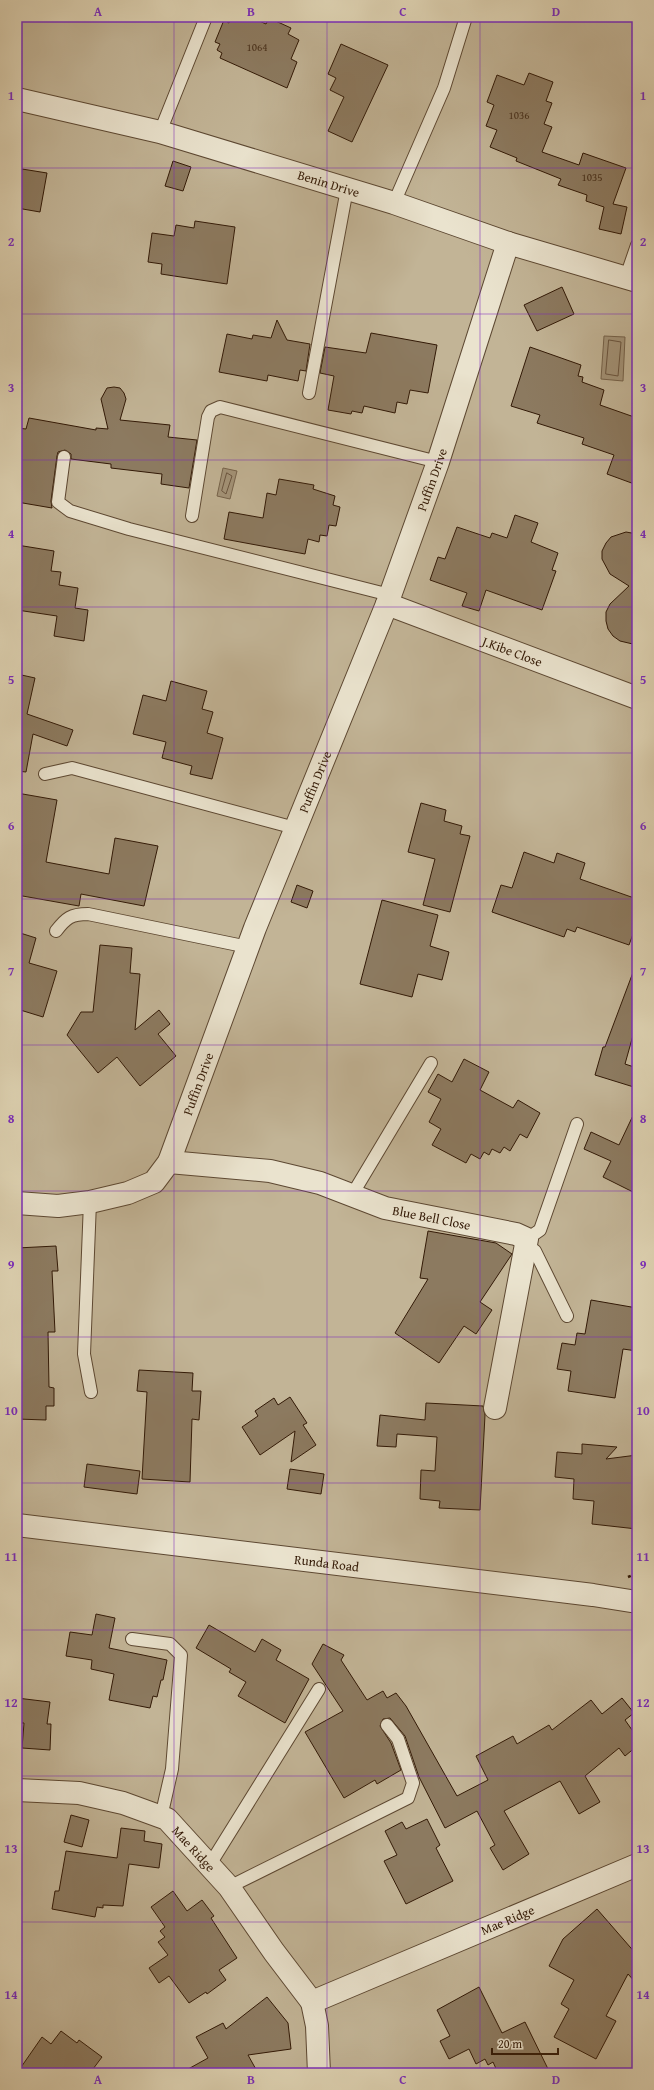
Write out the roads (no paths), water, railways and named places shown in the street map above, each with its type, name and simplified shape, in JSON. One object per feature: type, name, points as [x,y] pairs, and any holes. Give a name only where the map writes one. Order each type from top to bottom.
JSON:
[{"type":"street","name":"Benin Drive","points":[[17,99],[160,132],[394,203],[508,243],[632,279]]},
{"type":"street","name":"Puffin Drive","points":[[17,1203],[58,1206],[90,1202],[128,1193],[154,1182],[169,1162],[248,947],[388,600],[438,462],[508,243]]},
{"type":"street","name":"J.Kibe Close","points":[[388,600],[637,698]]},
{"type":"street","name":"Blue Bell Close","points":[[169,1162],[270,1171],[320,1183],[385,1208],[516,1234],[527,1239]]},
{"type":"street","points":[[494,1408],[527,1239]]},
{"type":"street","name":"Runda Road","points":[[17,1525],[585,1594],[637,1602]]},
{"type":"street","name":"Mae Ridge","points":[[17,1790],[79,1793],[123,1803],[167,1819],[229,1887],[274,1952],[312,2002],[317,2026],[319,2073]]},
{"type":"street","name":"Mae Ridge","points":[[312,2002],[637,1865]]},
{"type":"lane","points":[[160,132],[206,17]]},
{"type":"lane","points":[[394,203],[444,88],[466,17]]},
{"type":"lane","points":[[309,393],[347,189]]},
{"type":"lane","points":[[632,279],[637,245]]},
{"type":"lane","points":[[192,516],[208,417],[211,411],[220,407],[438,462]]},
{"type":"lane","points":[[64,457],[58,502],[70,511],[129,529],[388,600]]},
{"type":"lane","points":[[45,774],[72,768],[295,828]]},
{"type":"lane","points":[[56,931],[67,917],[77,914],[88,914],[248,947]]},
{"type":"lane","points":[[352,1195],[431,1063]]},
{"type":"lane","points":[[567,1316],[535,1251],[528,1246],[527,1239],[540,1230],[577,1124]]},
{"type":"lane","points":[[90,1202],[84,1354],[91,1392]]},
{"type":"lane","points":[[132,1639],[170,1644],[181,1655],[172,1769],[161,1817]]},
{"type":"lane","points":[[209,1866],[319,1690]]},
{"type":"lane","points":[[229,1887],[408,1798],[413,1783],[398,1739],[387,1725]]},
{"type":"water","points":[[604,336],[625,337],[623,381],[601,379]]},
{"type":"water","points":[[223,468],[237,471],[230,499],[217,496]]}]
